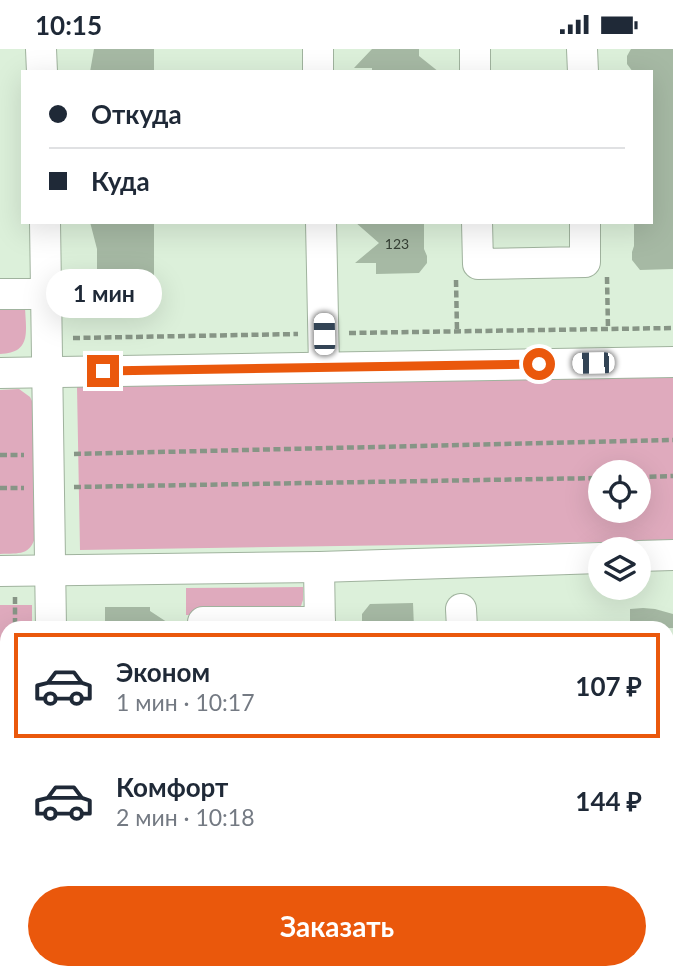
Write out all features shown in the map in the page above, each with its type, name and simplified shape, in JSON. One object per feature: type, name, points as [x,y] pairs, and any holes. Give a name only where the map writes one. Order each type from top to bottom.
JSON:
[{"type":"street","points":[[41,49],[42,70]]},
{"type":"street","points":[[318,49],[318,70]]},
{"type":"street","points":[[475,49],[475,70]]},
{"type":"street","points":[[582,49],[583,70]]},
{"type":"street","points":[[45,224],[51,621]]},
{"type":"street","points":[[321,224],[324,367]]},
{"type":"street","points":[[478,224],[478,264],[585,262],[585,224]]},
{"type":"street","points":[[0,294],[46,294]]},
{"type":"street","points":[[0,373],[673,362]]},
{"type":"street","points":[[651,556],[673,555]]},
{"type":"street","points":[[0,571],[588,558]]},
{"type":"street","points":[[319,566],[320,621]]},
{"type":"path","points":[[585,262],[606,262],[608,329]]},
{"type":"path","points":[[457,331],[456,264],[478,264]]},
{"type":"path","points":[[47,338],[673,328]]},
{"type":"path","points":[[0,455],[673,440]]},
{"type":"path","points":[[651,477],[673,476]]},
{"type":"path","points":[[0,488],[588,478]]},
{"type":"shaded area","points":[[0,301],[25,304],[25,338],[23,344],[11,353],[0,354]]},
{"type":"shaded area","points":[[673,376],[673,541],[651,541],[651,537],[588,537],[588,542],[80,550],[77,387]]},
{"type":"shaded area","points":[[19,389],[30,397],[35,407],[36,535],[27,550],[0,554],[0,390]]},
{"type":"shaded area","points":[[303,587],[300,609],[287,614],[186,615],[186,588]]},
{"type":"shaded area","points":[[0,605],[32,605],[32,621],[0,621]]},
{"type":"building","points":[[94,49],[154,49],[154,70],[90,70]]},
{"type":"building","points":[[372,49],[419,49],[419,56],[436,70],[372,70],[354,68]]},
{"type":"building","points":[[631,49],[673,49],[673,269],[640,270],[632,260],[634,224],[653,224],[653,70],[632,70],[627,64]]},
{"type":"building","points":[[91,224],[154,224],[154,280],[140,280],[140,284],[127,286],[97,279],[97,249]]},
{"type":"building","points":[[357,224],[424,224],[427,263],[419,273],[376,274],[376,263],[355,263],[379,243]]},
{"type":"building","points":[[413,603],[414,621],[362,621],[362,614],[370,604]]},
{"type":"building","points":[[105,607],[150,607],[150,611],[165,621],[105,621]]},
{"type":"building","points":[[630,609],[655,609],[673,614],[673,621],[630,621]]},
{"type":"route","points":[[103,371],[539,364]]}]
